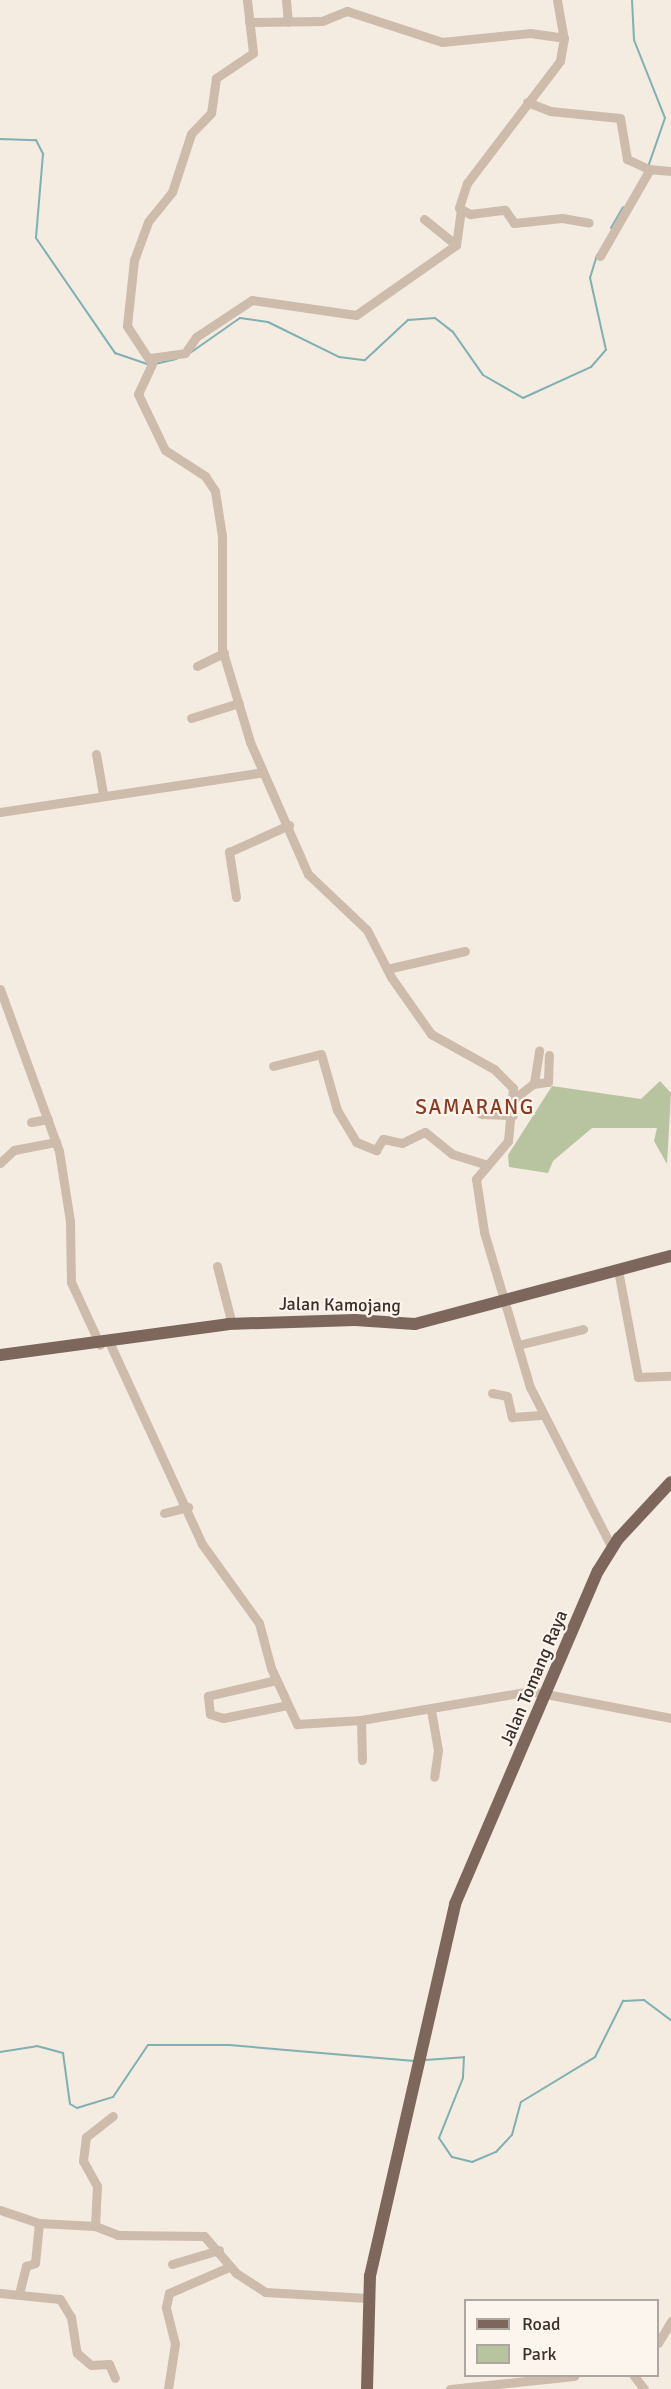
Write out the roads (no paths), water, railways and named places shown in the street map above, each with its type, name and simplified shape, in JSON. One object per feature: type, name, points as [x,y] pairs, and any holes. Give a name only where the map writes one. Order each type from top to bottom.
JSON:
[{"type":"main road","name":"Jalan Kamojang","points":[[0,1355],[105,1345],[232,1324],[355,1320],[409,1325],[671,1256]]},
{"type":"main road","name":"Jalan Tomang Raya","points":[[366,2389],[367,2298],[413,2072],[453,1910],[612,1548],[671,1482]]},
{"type":"street","points":[[151,361],[127,326],[135,260],[148,222],[172,192],[190,134],[211,113],[216,78],[253,53],[247,0]]},
{"type":"street","points":[[286,0],[288,22]]},
{"type":"street","points":[[151,361],[185,353],[196,337],[252,300],[356,315],[456,244],[467,183],[527,102],[557,68],[564,38],[556,0]]},
{"type":"street","points":[[249,22],[322,21],[347,11],[442,42],[530,33],[564,38]]},
{"type":"street","points":[[527,102],[550,111],[620,118],[627,159],[647,168],[671,171]]},
{"type":"street","points":[[600,256],[647,168]]},
{"type":"street","points":[[461,211],[505,210],[514,224],[562,218],[589,223]]},
{"type":"street","points":[[424,219],[456,244]]},
{"type":"street","points":[[151,361],[138,394],[160,443],[205,476],[216,497],[224,653],[263,772],[289,825],[309,876],[360,922],[387,969],[431,1034],[494,1069],[515,1098],[507,1144],[485,1164],[477,1190],[504,1301],[542,1415],[612,1548]]},
{"type":"street","points":[[197,666],[224,653]]},
{"type":"street","points":[[191,718],[239,703]]},
{"type":"street","points":[[96,754],[103,793]]},
{"type":"street","points":[[0,812],[103,793],[263,772]]},
{"type":"street","points":[[237,897],[229,852],[289,825]]},
{"type":"street","points":[[387,969],[465,951]]},
{"type":"street","points":[[0,989],[56,1143],[69,1206],[71,1282],[188,1507],[202,1544],[260,1623],[276,1680],[287,1705],[300,1726],[432,1710],[505,1693],[548,1694],[671,1718]]},
{"type":"street","points":[[533,1084],[539,1050]]},
{"type":"street","points":[[273,1066],[321,1054],[337,1110],[356,1142],[377,1150],[383,1139],[402,1143],[425,1132],[452,1154],[485,1164]]},
{"type":"street","points":[[515,1098],[533,1084],[548,1082],[549,1055]]},
{"type":"street","points":[[481,1114],[513,1115]]},
{"type":"street","points":[[31,1122],[48,1119]]},
{"type":"street","points":[[0,1163],[14,1150],[56,1143]]},
{"type":"street","points":[[217,1266],[232,1324]]},
{"type":"street","points":[[618,1270],[638,1377],[671,1376]]},
{"type":"street","points":[[518,1345],[583,1329]]},
{"type":"street","points":[[492,1393],[507,1396],[512,1417],[542,1415]]},
{"type":"street","points":[[164,1513],[188,1507]]},
{"type":"street","points":[[276,1680],[208,1696],[210,1714],[223,1718],[287,1705]]},
{"type":"street","points":[[432,1710],[438,1750],[434,1777]]},
{"type":"street","points":[[361,1720],[362,1760]]},
{"type":"street","points":[[95,2226],[97,2186],[83,2161],[86,2137],[113,2116]]},
{"type":"street","points":[[0,2210],[39,2223],[95,2226],[118,2235],[197,2234],[219,2250],[230,2266],[265,2292],[367,2298]]},
{"type":"street","points":[[18,2294],[24,2289],[26,2266],[35,2261],[39,2223]]},
{"type":"street","points":[[172,2264],[219,2250]]},
{"type":"street","points":[[168,2389],[174,2344],[166,2307],[169,2293],[230,2266]]},
{"type":"street","points":[[0,2293],[61,2301],[77,2353],[91,2365],[109,2364],[115,2378]]},
{"type":"street","points":[[659,2340],[671,2321]]},
{"type":"street","points":[[450,2389],[522,2384],[568,2377]]},
{"type":"street","points":[[635,2377],[644,2389]]},
{"type":"waterway","points":[[632,0],[634,40],[665,118],[648,167]]},
{"type":"waterway","points":[[0,139],[36,140],[43,154],[36,238],[115,353],[147,364]]},
{"type":"waterway","points":[[611,228],[623,207]]},
{"type":"waterway","points":[[190,353],[240,318],[268,322],[339,357],[365,360],[408,320],[435,318],[453,332],[483,375],[523,398],[591,367],[606,350],[590,278],[597,255]]},
{"type":"waterway","points":[[155,364],[176,359]]},
{"type":"waterway","points":[[425,2060],[464,2057],[463,2078],[439,2138],[452,2157],[472,2162],[496,2152],[512,2135],[521,2102],[595,2057],[623,2001],[644,2000],[671,2020]]},
{"type":"waterway","points":[[0,2052],[37,2046],[63,2053],[70,2104],[77,2108],[113,2097],[148,2045],[229,2045],[414,2061]]},
{"type":"district","name":"SAMARANG","points":[[475,1107]]}]
